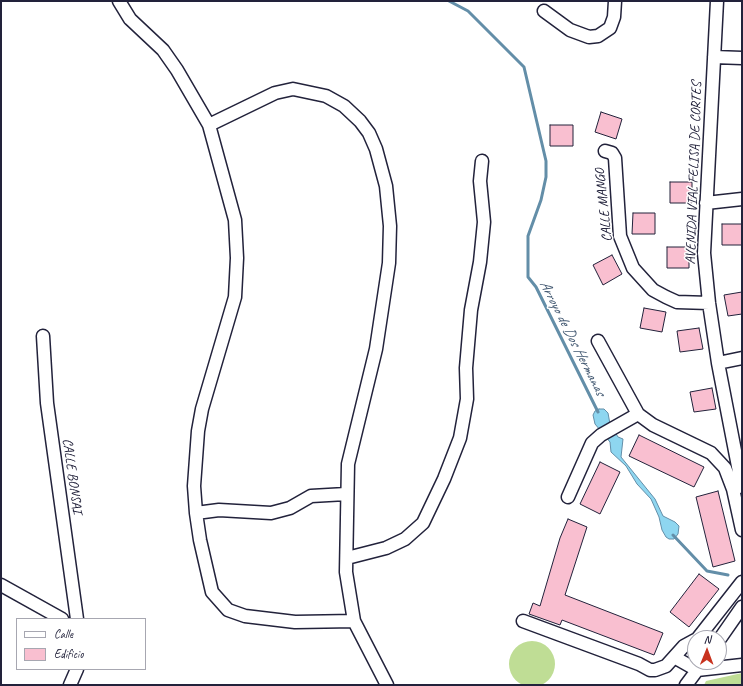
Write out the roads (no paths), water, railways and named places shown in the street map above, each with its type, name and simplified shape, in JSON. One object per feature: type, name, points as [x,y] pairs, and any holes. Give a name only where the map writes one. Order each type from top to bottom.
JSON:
[{"type":"street","points":[[119,1],[130,19],[163,50],[177,70],[209,125],[234,214],[237,242],[235,297],[202,409],[198,431],[194,486],[200,540],[212,592],[228,610],[245,616],[296,622],[354,621]]},
{"type":"street","points":[[544,11],[570,30],[590,37],[598,36],[610,28],[614,17],[615,1]]},
{"type":"street","name":"AVENIDA VIAL FELISA DE CORTES","points":[[717,1],[704,253],[709,303],[718,363],[742,487]]},
{"type":"street","points":[[714,57],[742,58]]},
{"type":"street","points":[[209,125],[275,93],[293,89],[309,91],[326,96],[344,106],[369,133],[376,150],[386,186],[390,226],[389,263],[376,349],[348,464],[346,494],[347,558],[348,588],[354,621],[387,685]]},
{"type":"street","name":"CALLE MANGO","points":[[605,151],[612,153],[615,158],[620,236],[633,268],[653,290],[666,297],[677,302],[709,303]]},
{"type":"street","points":[[347,558],[379,550],[405,539],[423,523],[444,479],[460,438],[467,399],[466,368],[471,317],[480,262],[484,222],[480,181],[482,161]]},
{"type":"street","points":[[706,203],[742,200]]},
{"type":"street","name":"CALLE BONSAI","points":[[43,336],[47,403],[77,618]]},
{"type":"street","points":[[598,341],[638,414],[653,425],[711,453],[725,468],[733,489],[742,530]]},
{"type":"street","points":[[718,363],[742,358]]},
{"type":"street","points":[[568,497],[592,443],[601,435],[638,414]]},
{"type":"street","points":[[196,513],[219,510],[276,513],[290,508],[311,496],[346,494]]},
{"type":"street","points":[[704,630],[742,582]]},
{"type":"street","points":[[1,585],[60,618]]},
{"type":"street","points":[[726,630],[742,607]]},
{"type":"street","points":[[523,621],[639,664],[650,670],[661,668],[678,659],[684,646],[687,644]]},
{"type":"street","points":[[678,659],[687,662]]},
{"type":"street","points":[[727,666],[742,666]]},
{"type":"street","points":[[70,685],[77,670]]},
{"type":"street","points":[[686,685],[697,670]]},
{"type":"water","points":[[604,409],[608,413],[610,424],[618,437],[623,439],[621,457],[655,499],[663,516],[675,522],[679,526],[678,534],[674,539],[669,539],[666,537],[651,499],[637,484],[626,466],[611,452],[610,442],[595,424],[593,415],[595,411]]},
{"type":"waterway","name":"Arroyo de Dos Hermanas","points":[[449,1],[468,11],[524,67],[546,161],[546,177],[541,200],[528,236],[528,277],[536,287],[598,412]]},
{"type":"waterway","name":"Arroyo de Dos Hermanas","points":[[673,535],[707,571],[728,575]]}]
